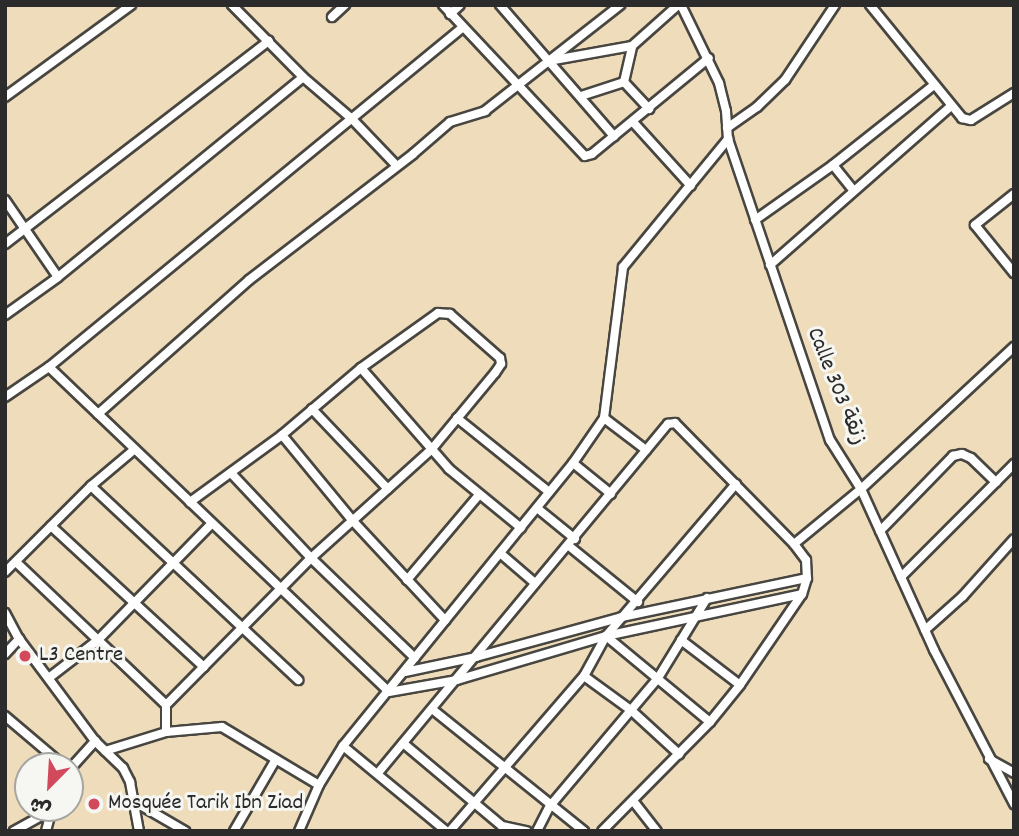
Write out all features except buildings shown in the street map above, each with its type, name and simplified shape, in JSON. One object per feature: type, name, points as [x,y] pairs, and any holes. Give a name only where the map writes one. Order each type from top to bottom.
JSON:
[{"type":"street","points":[[5,97],[131,5]]},
{"type":"street","points":[[232,5],[303,77],[352,118],[396,165]]},
{"type":"street","points":[[332,17],[345,5]]},
{"type":"street","points":[[443,5],[582,154],[592,154],[709,58]]},
{"type":"street","points":[[450,14],[460,5]]},
{"type":"street","points":[[500,5],[614,136]]},
{"type":"street","points":[[98,414],[249,280],[450,122],[479,115],[518,88],[620,5]]},
{"type":"street","points":[[550,62],[632,46],[680,5]]},
{"type":"street","name":"Calle 303 زنقة","points":[[680,5],[709,58],[723,96],[728,139],[830,440],[861,489],[925,630],[987,757],[1014,804]]},
{"type":"street","points":[[727,128],[757,107],[791,74],[835,5]]},
{"type":"street","points":[[870,5],[962,118],[971,120],[1014,93]]},
{"type":"street","points":[[5,397],[49,367],[462,28]]},
{"type":"street","points":[[5,244],[270,41]]},
{"type":"street","points":[[624,82],[632,46]]},
{"type":"street","points":[[5,315],[58,277],[303,77]]},
{"type":"street","points":[[581,96],[624,82]]},
{"type":"street","points":[[624,82],[649,109]]},
{"type":"street","points":[[755,220],[833,164],[934,85]]},
{"type":"street","points":[[769,265],[951,106]]},
{"type":"street","points":[[632,122],[691,186]]},
{"type":"street","points":[[299,831],[319,785],[344,746],[537,509],[604,418],[621,272],[627,260],[728,139]]},
{"type":"street","points":[[833,164],[854,191]]},
{"type":"street","points":[[1013,271],[975,225],[1014,194]]},
{"type":"street","points":[[5,200],[23,230],[58,277]]},
{"type":"street","points":[[166,732],[166,705],[311,558],[431,450],[501,363],[494,350],[450,314],[444,312],[432,315],[361,368],[282,435],[190,502]]},
{"type":"street","points":[[794,544],[861,489],[1014,347]]},
{"type":"street","points":[[49,367],[389,692]]},
{"type":"street","points":[[361,368],[431,450],[478,496],[521,528]]},
{"type":"street","points":[[312,409],[388,489]]},
{"type":"street","points":[[457,418],[549,492]]},
{"type":"street","points":[[604,418],[646,450]]},
{"type":"street","points":[[378,773],[668,424],[675,423],[794,544],[806,560],[807,578],[802,594],[740,685],[710,722],[634,802],[602,831]]},
{"type":"street","points":[[282,435],[352,520],[444,620]]},
{"type":"street","points":[[5,572],[91,486],[135,449]]},
{"type":"street","points":[[880,531],[953,456],[962,454],[971,458],[996,482]]},
{"type":"street","points":[[573,463],[611,494]]},
{"type":"street","points":[[901,578],[1014,464]]},
{"type":"street","points":[[231,473],[311,558],[415,658]]},
{"type":"street","points":[[344,746],[448,831],[584,676],[606,636],[736,484]]},
{"type":"street","points":[[91,486],[299,680]]},
{"type":"street","points":[[407,580],[478,496]]},
{"type":"street","points":[[537,509],[638,601]]},
{"type":"street","points":[[50,677],[98,640],[212,523]]},
{"type":"street","points":[[51,526],[204,667]]},
{"type":"street","points":[[925,630],[964,596],[1014,539]]},
{"type":"street","points":[[500,554],[535,583]]},
{"type":"street","points":[[16,562],[166,705]]},
{"type":"street","points":[[405,672],[476,657],[707,597],[807,578]]},
{"type":"street","points":[[389,692],[457,680],[606,636],[802,594]]},
{"type":"street","points":[[537,831],[550,806],[658,678],[707,597]]},
{"type":"street","points":[[5,613],[19,639],[50,677],[95,741],[123,768],[135,802],[139,831]]},
{"type":"street","points":[[606,636],[710,722]]},
{"type":"street","points":[[5,654],[19,639]]},
{"type":"street","points":[[681,640],[740,685]]},
{"type":"street","points":[[584,676],[632,711],[679,754]]},
{"type":"street","points":[[432,709],[584,831]]},
{"type":"street","points":[[5,716],[48,752]]},
{"type":"street","points":[[105,751],[166,732],[222,727],[319,785]]},
{"type":"street","points":[[84,753],[95,741]]},
{"type":"street","points":[[402,744],[502,826],[527,831]]},
{"type":"street","points":[[987,757],[1014,773]]},
{"type":"street","points":[[234,831],[276,759]]},
{"type":"street","points":[[135,802],[185,831]]},
{"type":"street","points":[[634,802],[657,831]]},
{"type":"street","points":[[14,831],[30,822]]},
{"type":"place","name":"L3 Centre","points":[[25,656]]},
{"type":"place","name":"Mosquée Tarik Ibn Ziad","points":[[94,804]]}]
